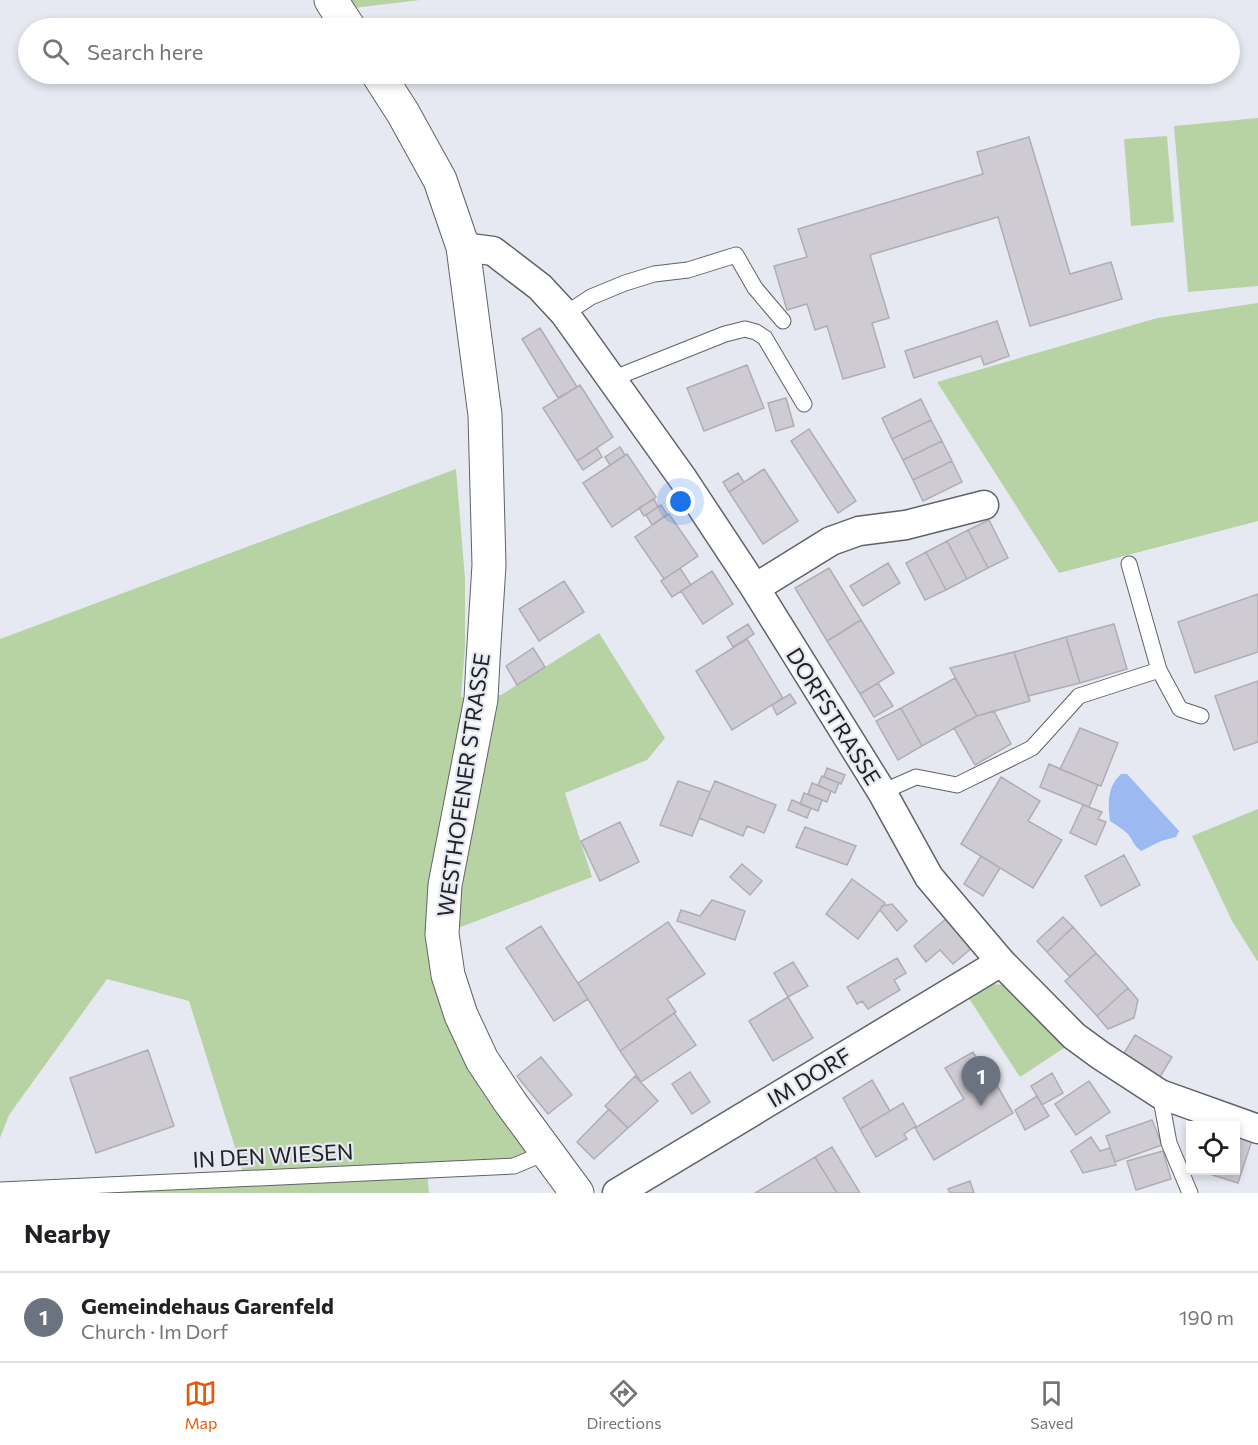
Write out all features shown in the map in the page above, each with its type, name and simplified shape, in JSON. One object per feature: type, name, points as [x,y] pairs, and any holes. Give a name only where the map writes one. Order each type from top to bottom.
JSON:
[{"type":"street","points":[[331,0],[343,18]]},
{"type":"street","name":"WESTHOFENER STRASSE","points":[[385,84],[403,112],[440,180],[463,247],[485,415],[489,565],[481,699],[445,885],[442,934],[448,975],[461,1015],[478,1051],[510,1102],[577,1193]]},
{"type":"street","name":"DORFSTRASSE","points":[[463,247],[493,250],[540,287],[565,314],[683,479],[755,588],[882,792],[929,877],[1002,962],[1074,1036],[1100,1055],[1160,1094],[1258,1130]]},
{"type":"street","points":[[755,588],[831,541],[859,531],[906,525],[984,505]]},
{"type":"street","name":"IM DORF","points":[[617,1193],[1002,962]]},
{"type":"lane","points":[[565,314],[591,297],[625,283],[654,274],[688,270],[736,255],[755,288],[783,321]]},
{"type":"lane","points":[[612,379],[725,334],[745,329],[765,338],[804,405]]},
{"type":"lane","points":[[1129,564],[1160,670],[1180,710],[1201,716]]},
{"type":"lane","points":[[882,792],[916,777],[957,785],[1032,748],[1079,696],[1160,670]]},
{"type":"lane","points":[[1160,1094],[1169,1143],[1190,1193]]},
{"type":"lane","name":"IN DEN WIESEN","points":[[0,1190],[514,1166],[545,1150]]},
{"type":"green space","points":[[331,0],[420,0],[337,10]]},
{"type":"green space","points":[[1258,118],[1258,286],[1188,292],[1174,126]]},
{"type":"green space","points":[[1167,136],[1174,222],[1131,226],[1124,139]]},
{"type":"green space","points":[[1258,303],[1258,521],[1059,573],[937,382],[1157,318]]},
{"type":"green space","points":[[456,469],[465,579],[465,647],[461,697],[481,699],[501,695],[599,633],[665,738],[647,760],[565,793],[592,877],[442,934],[533,1158],[427,1171],[429,1193],[0,1193],[245,1179],[189,1001],[107,979],[9,1115],[0,1138],[0,639]]},
{"type":"green space","points":[[1258,809],[1258,962],[1232,921],[1192,836]]},
{"type":"green space","points":[[986,984],[1010,985],[1067,1046],[1020,1077],[968,997]]},
{"type":"water","points":[[1121,774],[1127,774],[1179,831],[1176,837],[1161,841],[1141,851],[1128,834],[1110,821],[1111,790]]},
{"type":"building","points":[[1029,137],[1070,274],[1111,262],[1122,299],[1030,326],[998,217],[870,255],[889,318],[872,323],[885,367],[843,379],[827,326],[815,330],[807,304],[787,310],[774,266],[807,257],[798,229],[983,174],[977,152]]},
{"type":"building","points":[[997,321],[1009,356],[984,365],[981,356],[914,378],[905,351]]},
{"type":"building","points":[[540,328],[577,387],[558,398],[522,339]]},
{"type":"building","points":[[747,365],[764,408],[704,431],[687,388]]},
{"type":"building","points":[[580,385],[613,437],[577,461],[543,408]]},
{"type":"building","points":[[786,398],[794,426],[776,431],[768,403]]},
{"type":"building","points":[[921,399],[931,420],[892,439],[882,418]]},
{"type":"building","points":[[931,420],[942,441],[903,460],[892,439]]},
{"type":"building","points":[[809,429],[856,501],[838,513],[791,441]]},
{"type":"building","points":[[942,441],[952,461],[913,480],[903,460]]},
{"type":"building","points":[[620,447],[625,455],[610,465],[605,457]]},
{"type":"building","points":[[597,448],[602,457],[583,470],[577,461]]},
{"type":"building","points":[[627,454],[656,497],[612,527],[583,483]]},
{"type":"building","points":[[952,461],[962,482],[923,501],[913,480]]},
{"type":"building","points":[[764,469],[798,521],[763,544],[729,492]]},
{"type":"building","points":[[738,473],[744,482],[729,492],[723,482]]},
{"type":"building","points":[[654,499],[658,507],[644,516],[639,508]]},
{"type":"building","points":[[661,505],[667,514],[652,525],[646,515]]},
{"type":"building","points":[[669,514],[698,556],[664,579],[635,537]]},
{"type":"building","points":[[989,520],[1008,558],[988,568],[968,530]]},
{"type":"building","points":[[968,530],[988,568],[967,579],[947,541]]},
{"type":"building","points":[[947,541],[967,579],[946,590],[926,552]]},
{"type":"building","points":[[926,552],[946,590],[925,600],[906,563]]},
{"type":"building","points":[[888,563],[900,583],[863,606],[850,586]]},
{"type":"building","points":[[680,568],[691,585],[672,597],[661,581]]},
{"type":"building","points":[[829,568],[861,620],[827,641],[795,588]]},
{"type":"building","points":[[712,571],[733,604],[703,624],[681,591]]},
{"type":"building","points":[[564,581],[584,612],[539,641],[519,609]]},
{"type":"building","points":[[1258,594],[1258,652],[1195,673],[1178,622]]},
{"type":"building","points":[[861,620],[894,673],[860,694],[827,641]]},
{"type":"building","points":[[748,624],[754,634],[733,647],[727,637]]},
{"type":"building","points":[[1114,624],[1127,669],[1080,683],[1066,637]]},
{"type":"building","points":[[1066,637],[1080,683],[1028,696],[1014,652]]},
{"type":"building","points":[[747,639],[783,698],[732,730],[696,671]]},
{"type":"building","points":[[533,648],[545,667],[517,685],[506,666]]},
{"type":"building","points":[[1014,652],[1030,701],[977,716],[950,668]]},
{"type":"building","points":[[955,678],[977,716],[922,746],[901,708]]},
{"type":"building","points":[[1258,681],[1258,742],[1234,750],[1215,696]]},
{"type":"building","points":[[878,683],[893,706],[874,717],[860,694]]},
{"type":"building","points":[[790,694],[796,703],[777,715],[772,705]]},
{"type":"building","points":[[901,708],[922,746],[898,760],[876,721]]},
{"type":"building","points":[[994,711],[1011,744],[975,765],[954,728],[977,716]]},
{"type":"building","points":[[1080,728],[1118,743],[1101,786],[1060,769]]},
{"type":"building","points":[[1049,764],[1098,785],[1089,807],[1040,787]]},
{"type":"building","points":[[827,768],[845,775],[841,784],[824,777]]},
{"type":"building","points":[[822,776],[839,783],[835,793],[818,785]]},
{"type":"building","points":[[1001,777],[1040,801],[1028,821],[1062,840],[1033,888],[961,844]]},
{"type":"building","points":[[678,781],[710,792],[692,836],[660,825]]},
{"type":"building","points":[[715,781],[776,805],[764,833],[747,826],[743,836],[699,818]]},
{"type":"building","points":[[812,783],[831,791],[827,802],[808,794]]},
{"type":"building","points":[[804,793],[822,800],[818,811],[800,804]]},
{"type":"building","points":[[792,800],[811,808],[807,818],[788,810]]},
{"type":"building","points":[[1083,805],[1102,812],[1098,819],[1106,822],[1096,845],[1070,833]]},
{"type":"building","points":[[620,822],[639,862],[600,881],[581,841]]},
{"type":"building","points":[[805,827],[856,846],[847,865],[796,847]]},
{"type":"building","points":[[1124,855],[1140,885],[1101,906],[1085,876]]},
{"type":"building","points":[[981,856],[1000,868],[983,896],[964,884]]},
{"type":"building","points":[[742,864],[762,881],[750,895],[730,877]]},
{"type":"building","points":[[852,879],[885,903],[858,939],[826,914]]},
{"type":"building","points":[[712,900],[745,911],[735,940],[677,921],[681,910],[700,916]]},
{"type":"building","points":[[892,904],[907,921],[897,931],[880,910],[882,906]]},
{"type":"building","points":[[1063,917],[1073,927],[1047,952],[1037,941]]},
{"type":"building","points":[[947,918],[973,947],[953,964],[940,950],[926,962],[914,946]]},
{"type":"building","points":[[668,922],[705,974],[667,999],[676,1012],[620,1051],[578,983]]},
{"type":"building","points":[[541,926],[588,999],[554,1021],[506,948]]},
{"type":"building","points":[[1073,927],[1096,953],[1070,977],[1047,952]]},
{"type":"building","points":[[1096,953],[1128,988],[1097,1016],[1065,981]]},
{"type":"building","points":[[897,958],[906,973],[894,980],[900,990],[868,1009],[862,1001],[857,1004],[847,987]]},
{"type":"building","points":[[793,962],[808,986],[788,997],[774,973]]},
{"type":"building","points":[[1128,988],[1138,1000],[1134,1018],[1108,1029],[1097,1016]]},
{"type":"building","points":[[788,997],[813,1038],[773,1061],[749,1021]]},
{"type":"building","points":[[674,1013],[696,1045],[641,1082],[620,1051]]},
{"type":"building","points":[[1135,1035],[1172,1057],[1157,1082],[1120,1060]]},
{"type":"building","points":[[148,1050],[174,1126],[96,1153],[70,1078]]},
{"type":"building","points":[[973,1052],[992,1083],[995,1082],[1013,1113],[934,1160],[915,1128],[964,1099],[945,1068]]},
{"type":"building","points":[[541,1057],[572,1095],[548,1114],[517,1076]]},
{"type":"building","points":[[690,1072],[710,1102],[692,1114],[672,1084]]},
{"type":"building","points":[[1052,1073],[1063,1093],[1042,1105],[1031,1086]]},
{"type":"building","points":[[635,1076],[658,1101],[628,1128],[605,1106]]},
{"type":"building","points":[[872,1080],[890,1111],[860,1129],[843,1098]]},
{"type":"building","points":[[1089,1081],[1110,1112],[1076,1135],[1055,1104]]},
{"type":"building","points":[[1037,1096],[1049,1116],[1025,1130],[1015,1110]]},
{"type":"building","points":[[903,1103],[916,1126],[904,1134],[907,1139],[876,1157],[860,1129]]},
{"type":"building","points":[[609,1109],[628,1128],[594,1159],[577,1142]]},
{"type":"building","points":[[1152,1120],[1162,1145],[1115,1162],[1106,1136]]},
{"type":"building","points":[[1240,1136],[1252,1140],[1238,1183],[1213,1175],[1240,1175]]},
{"type":"building","points":[[1091,1137],[1100,1151],[1110,1148],[1116,1165],[1083,1173],[1071,1151]]},
{"type":"building","points":[[832,1147],[860,1193],[837,1193],[815,1157]]},
{"type":"building","points":[[1163,1151],[1171,1179],[1136,1190],[1127,1161]]},
{"type":"building","points":[[815,1157],[837,1193],[755,1193]]},
{"type":"building","points":[[970,1181],[974,1193],[950,1193],[948,1189]]},
{"type":"place","name":"Gemeindehaus Garenfeld","points":[[981,1106]]}]
